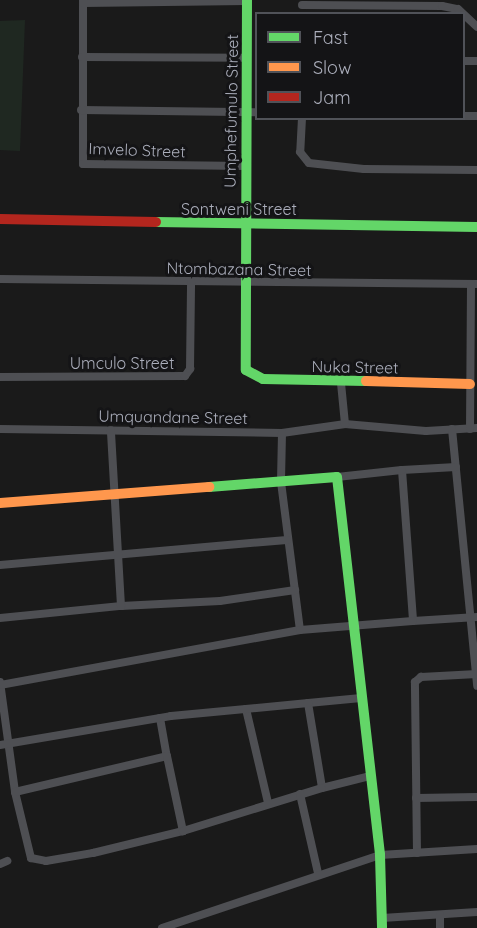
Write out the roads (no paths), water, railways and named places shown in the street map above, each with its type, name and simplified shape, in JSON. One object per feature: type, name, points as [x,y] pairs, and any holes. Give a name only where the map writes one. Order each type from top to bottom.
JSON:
[{"type":"street","points":[[83,1],[247,1]]},
{"type":"street","name":"Imvelo Street","points":[[83,1],[81,110],[83,164],[246,166]]},
{"type":"street","name":"Umphefumulo Street","points":[[244,366],[244,223],[251,112],[247,58],[247,1]]},
{"type":"street","points":[[302,6],[442,6],[458,9],[461,12]]},
{"type":"street","points":[[465,16],[477,27]]},
{"type":"street","points":[[82,57],[247,58]]},
{"type":"street","points":[[81,110],[251,112]]},
{"type":"street","points":[[302,120],[300,152],[309,163],[364,169],[477,170]]},
{"type":"street","name":"Sontweni Street","points":[[0,219],[477,227]]},
{"type":"street","name":"Ntombazana Street","points":[[0,279],[474,284]]},
{"type":"street","name":"Umculo Street","points":[[0,377],[185,376],[190,369],[191,282]]},
{"type":"street","points":[[473,428],[470,384],[474,284]]},
{"type":"street","name":"Nuka Street","points":[[244,366],[250,374],[263,379],[341,383],[470,384]]},
{"type":"street","points":[[341,383],[345,424]]},
{"type":"street","name":"Umquandane Street","points":[[0,429],[282,433],[345,424],[411,430],[473,428]]},
{"type":"street","points":[[452,429],[473,618],[477,686]]},
{"type":"street","points":[[111,430],[121,606]]},
{"type":"street","points":[[282,433],[280,482],[300,630]]},
{"type":"street","points":[[0,503],[115,496],[456,467]]},
{"type":"street","points":[[402,470],[413,621]]},
{"type":"street","points":[[337,477],[380,855],[382,923],[477,912]]},
{"type":"street","points":[[0,565],[287,540]]},
{"type":"street","points":[[0,618],[121,606],[220,601],[295,590]]},
{"type":"street","points":[[370,776],[268,803],[183,831],[93,854],[34,860],[28,854],[4,745],[0,683],[300,630],[473,618]]},
{"type":"street","points":[[417,853],[415,682],[421,677],[476,675]]},
{"type":"street","points":[[4,745],[160,718],[361,698]]},
{"type":"street","points":[[308,703],[322,788]]},
{"type":"street","points":[[246,709],[268,803]]},
{"type":"street","points":[[160,718],[183,831]]},
{"type":"street","points":[[15,792],[167,756]]},
{"type":"street","points":[[300,794],[318,873]]},
{"type":"street","points":[[416,798],[477,797]]},
{"type":"street","points":[[162,928],[318,873],[380,855],[477,849]]},
{"type":"street","points":[[440,915],[440,928]]}]
